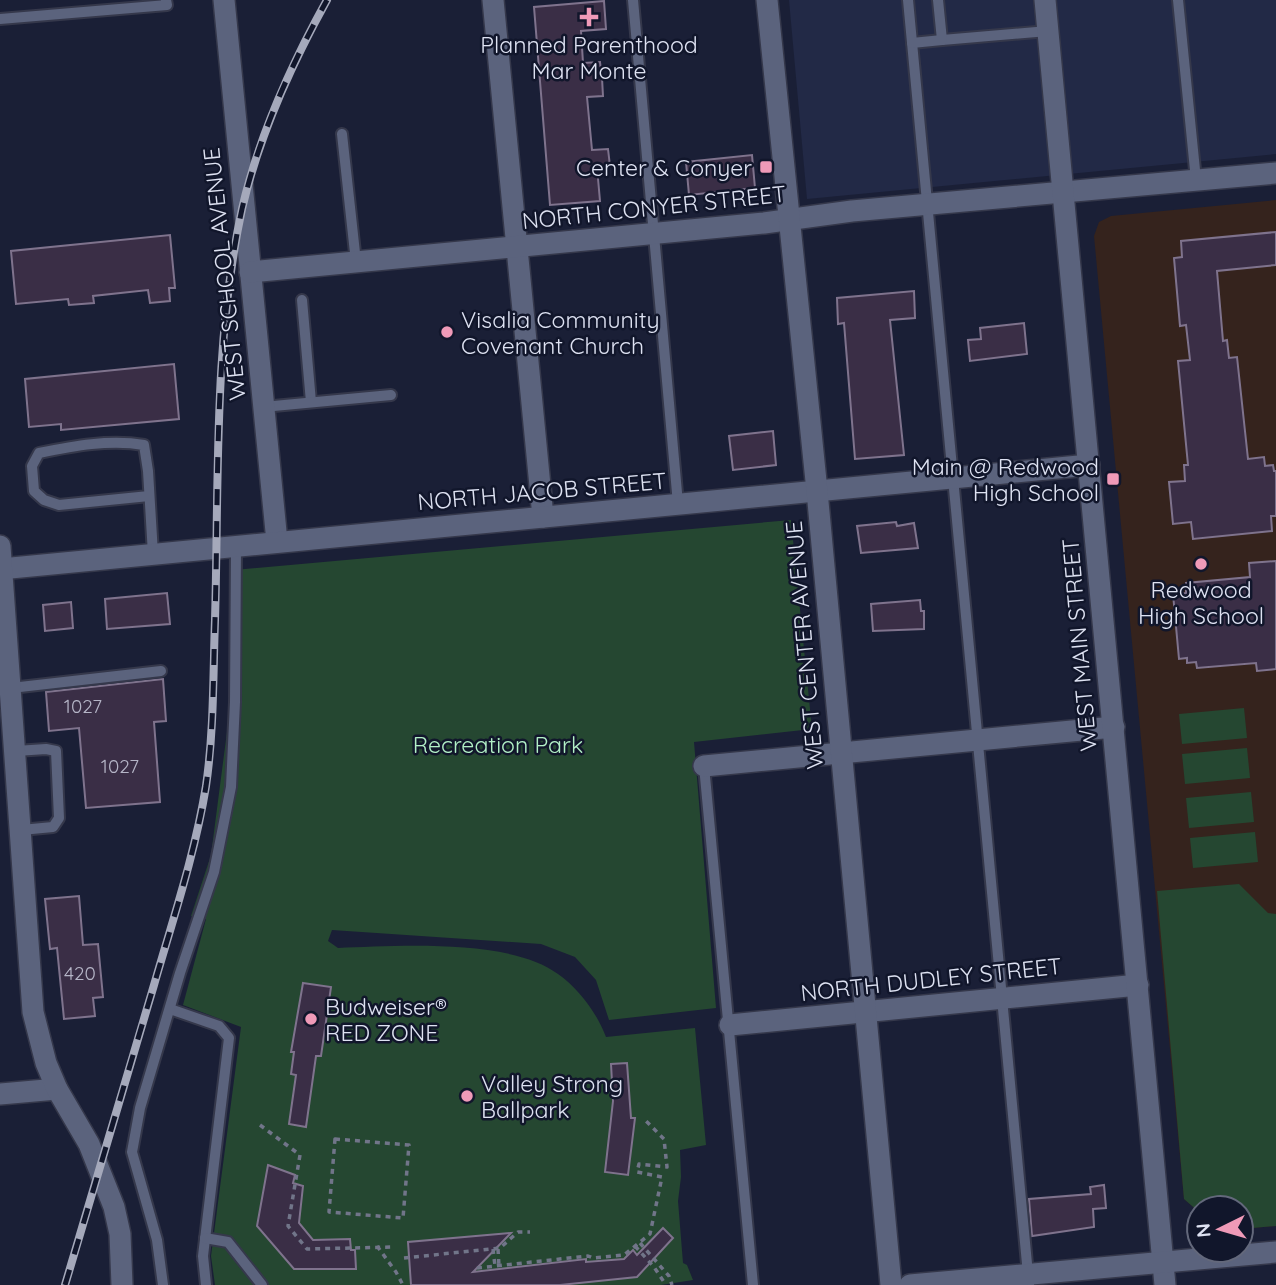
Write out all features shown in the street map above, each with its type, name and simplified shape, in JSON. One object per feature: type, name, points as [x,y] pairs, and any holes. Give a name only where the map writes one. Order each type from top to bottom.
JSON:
[{"type":"street","name":"WEST SCHOOL AVENUE","points":[[224,0],[276,542]]},
{"type":"street","points":[[493,0],[543,517]]},
{"type":"street","name":"WEST CENTER AVENUE","points":[[767,0],[817,491],[891,1285]]},
{"type":"street","name":"WEST MAIN STREET","points":[[1045,0],[1165,1285]]},
{"type":"street","name":"NORTH CONYER STREET","points":[[250,272],[653,234],[852,211],[1276,173]]},
{"type":"street","name":"NORTH JACOB STREET","points":[[1,569],[1089,466]]},
{"type":"street","points":[[0,546],[33,1012],[46,1063],[57,1089],[89,1144],[114,1207],[120,1234],[122,1285]]},
{"type":"street","points":[[704,766],[1114,727]]},
{"type":"street","name":"NORTH DUDLEY STREET","points":[[730,1025],[1138,985]]},
{"type":"street","points":[[0,1094],[57,1089]]},
{"type":"street","points":[[910,1285],[1028,1280],[1163,1262],[1276,1252]]},
{"type":"lane","points":[[0,19],[166,5],[166,0]]},
{"type":"lane","points":[[633,0],[678,504]]},
{"type":"lane","points":[[908,0],[1028,1280]]},
{"type":"lane","points":[[938,0],[942,40]]},
{"type":"lane","points":[[1178,0],[1196,180]]},
{"type":"lane","points":[[912,43],[1048,31]]},
{"type":"lane","points":[[342,134],[356,262]]},
{"type":"lane","points":[[302,300],[311,402]]},
{"type":"lane","points":[[263,407],[391,395]]},
{"type":"lane","points":[[149,496],[60,505],[44,500],[34,491],[32,466],[39,453],[62,448],[126,442],[144,445],[149,496],[153,554]]},
{"type":"lane","points":[[163,1285],[157,1240],[132,1152],[140,1108],[214,872],[231,788],[235,702],[236,546]]},
{"type":"lane","points":[[11,688],[161,671]]},
{"type":"lane","points":[[16,751],[56,751],[57,824],[53,827],[21,830]]},
{"type":"lane","points":[[704,766],[753,1285]]},
{"type":"lane","points":[[170,1009],[219,1026],[229,1038],[203,1256],[205,1285]]},
{"type":"lane","points":[[205,1238],[228,1241],[262,1285]]},
{"type":"path","points":[[477,1268],[624,1255],[650,1234],[662,1177],[638,1172],[639,1164],[667,1167],[664,1139],[643,1118]]},
{"type":"path","points":[[260,1125],[300,1155],[288,1226],[307,1249],[395,1247]]},
{"type":"path","points":[[335,1139],[409,1144],[403,1218],[329,1212],[335,1139]]},
{"type":"path","points":[[404,1258],[495,1249],[518,1232],[530,1233]]},
{"type":"path","points":[[640,1242],[669,1276],[672,1285]]},
{"type":"path","points":[[377,1246],[403,1285]]},
{"type":"path","points":[[635,1246],[666,1285]]},
{"type":"path","points":[[495,1249],[497,1266]]},
{"type":"shaded area","points":[[789,0],[1276,0],[1276,154],[807,199]]},
{"type":"shaded area","name":"Redwood High School","points":[[1276,200],[1276,1226],[1255,1228],[1255,1194],[1185,1194],[1184,1199],[1094,236],[1099,222],[1111,216]]},
{"type":"green space","name":"Recreation Park","points":[[791,520],[812,729],[694,742],[716,1008],[609,1020],[596,980],[575,957],[541,944],[332,930],[328,941],[338,948],[452,947],[512,954],[537,962],[566,980],[598,1019],[606,1037],[695,1028],[706,1145],[680,1150],[678,1201],[683,1263],[687,1265],[693,1280],[661,1285],[215,1285],[211,1256],[241,1027],[183,1005],[206,919],[191,916],[211,855],[228,724],[234,570]]},
{"type":"green space","points":[[1244,708],[1247,738],[1182,744],[1179,714]]},
{"type":"green space","points":[[1247,748],[1250,778],[1185,784],[1182,754]]},
{"type":"green space","points":[[1251,792],[1254,822],[1189,828],[1186,798]]},
{"type":"green space","points":[[1255,832],[1258,862],[1193,868],[1190,838]]},
{"type":"green space","points":[[1239,884],[1268,913],[1276,914],[1276,1226],[1255,1228],[1255,1194],[1185,1194],[1184,1199],[1157,891]]},
{"type":"building","points":[[604,1],[606,29],[581,31],[583,63],[600,62],[602,78],[603,96],[587,97],[592,150],[608,149],[610,166],[597,167],[600,201],[550,205],[534,7]]},
{"type":"building","points":[[752,155],[755,188],[689,195],[686,162]]},
{"type":"building","points":[[1276,232],[1276,265],[1217,271],[1223,341],[1227,340],[1229,358],[1237,357],[1248,459],[1264,457],[1265,466],[1273,465],[1276,471],[1276,516],[1271,516],[1272,531],[1193,539],[1191,522],[1173,524],[1169,482],[1185,481],[1184,465],[1188,465],[1178,361],[1190,360],[1186,325],[1180,326],[1174,258],[1182,257],[1181,241]]},
{"type":"building","points":[[170,235],[175,288],[169,288],[170,301],[150,303],[148,290],[93,296],[94,303],[69,305],[68,299],[16,304],[11,251]]},
{"type":"building","points":[[914,291],[915,318],[890,320],[904,455],[855,459],[844,323],[838,324],[837,298]]},
{"type":"building","points":[[1024,323],[1027,354],[970,361],[968,340],[981,339],[980,328]]},
{"type":"building","points":[[174,364],[179,419],[61,430],[61,424],[29,427],[25,379]]},
{"type":"building","points":[[773,431],[776,465],[733,470],[729,436]]},
{"type":"building","points":[[896,522],[897,526],[914,523],[918,548],[861,553],[857,526]]},
{"type":"building","points":[[1276,561],[1276,669],[1257,671],[1256,663],[1197,668],[1196,662],[1187,663],[1187,658],[1179,659],[1173,594],[1186,593],[1186,583],[1250,577],[1249,563]]},
{"type":"building","points":[[167,593],[170,624],[107,629],[105,599]]},
{"type":"building","points":[[920,600],[921,611],[924,611],[924,629],[873,631],[871,604]]},
{"type":"building","points":[[71,602],[73,628],[45,631],[43,605]]},
{"type":"building","points":[[163,679],[166,721],[154,722],[160,802],[86,808],[79,728],[49,731],[46,692]]},
{"type":"building","points":[[79,896],[83,945],[98,944],[103,997],[93,998],[95,1016],[64,1019],[57,948],[50,949],[45,899]]},
{"type":"building","name":"Budweiser® RED ZONE","points":[[303,983],[331,987],[321,1056],[316,1056],[306,1127],[289,1124],[296,1075],[291,1074],[294,1052],[291,1052]]},
{"type":"building","points":[[627,1063],[631,1118],[635,1118],[628,1175],[605,1172],[613,1101],[611,1064]]},
{"type":"building","points":[[268,1165],[295,1175],[293,1183],[303,1186],[299,1223],[313,1240],[350,1239],[351,1250],[355,1250],[356,1269],[294,1269],[257,1226]]},
{"type":"building","points":[[1104,1185],[1106,1208],[1093,1209],[1094,1227],[1032,1236],[1029,1199],[1091,1194],[1090,1187]]},
{"type":"building","points":[[663,1228],[673,1238],[637,1277],[560,1285],[411,1285],[408,1242],[511,1233],[473,1272],[586,1259],[586,1262],[624,1259],[633,1250],[637,1255]]},
{"type":"railway","points":[[65,1285],[183,886],[206,786],[213,703],[222,362],[226,310],[242,209],[257,154],[277,101],[327,0]]},
{"type":"place","name":"Planned Parenthood Mar Monte","points":[[589,17]]},
{"type":"place","name":"Center & Conyer","points":[[766,167]]},
{"type":"place","name":"Visalia Community Covenant Church","points":[[447,332]]},
{"type":"place","name":"Main @ Redwood High School","points":[[1113,479]]},
{"type":"place","name":"Redwood High School","points":[[1201,564]]},
{"type":"place","name":"Budweiser® RED ZONE","points":[[311,1019]]},
{"type":"place","name":"Valley Strong Ballpark","points":[[467,1096]]}]
